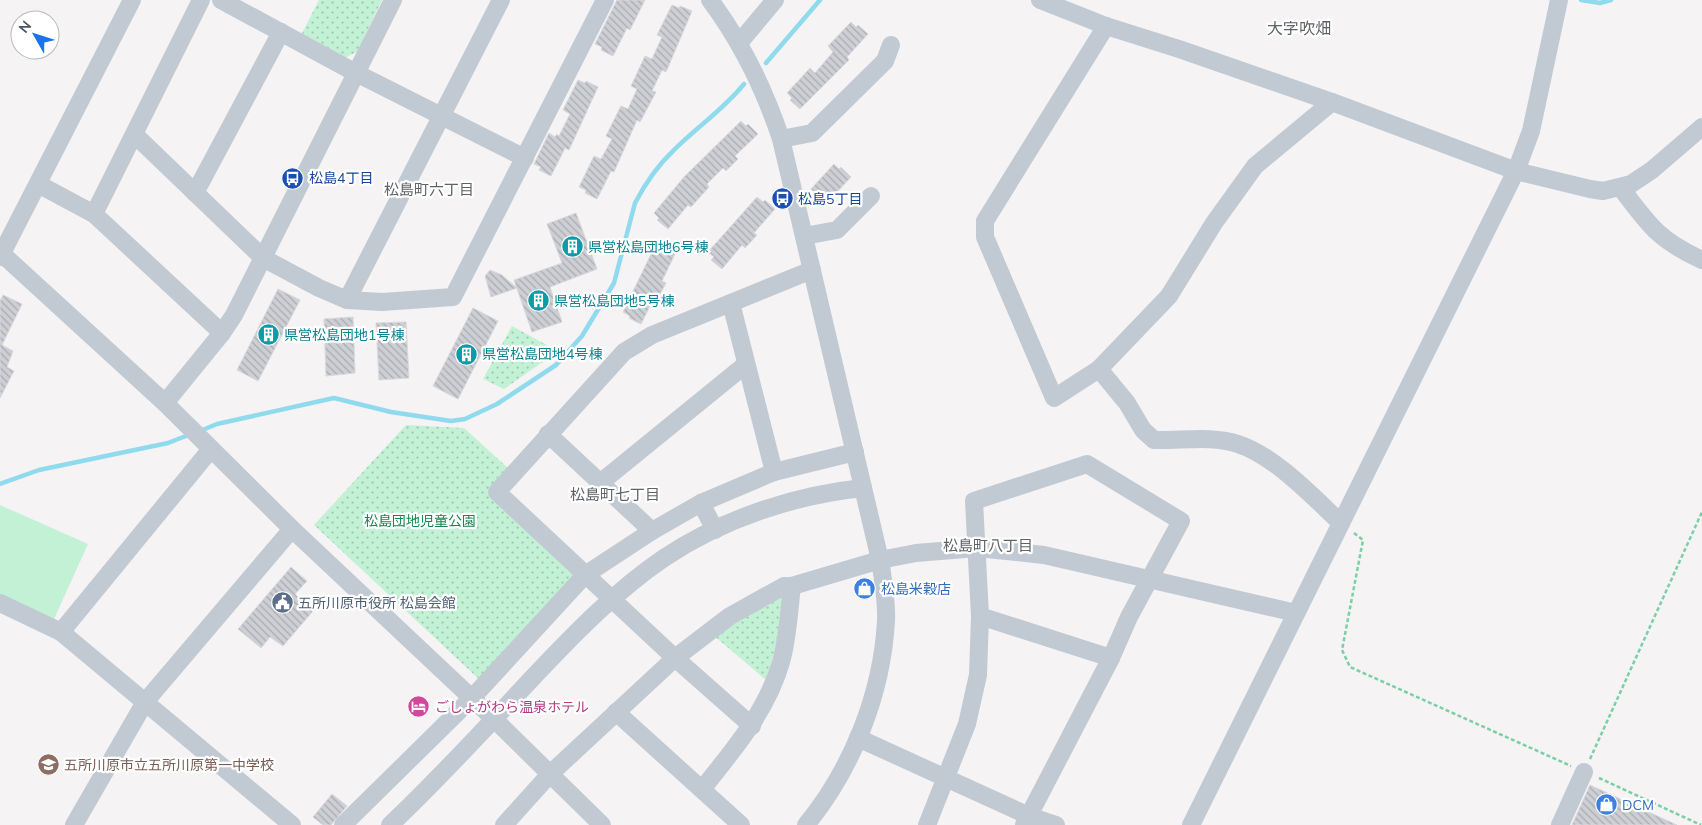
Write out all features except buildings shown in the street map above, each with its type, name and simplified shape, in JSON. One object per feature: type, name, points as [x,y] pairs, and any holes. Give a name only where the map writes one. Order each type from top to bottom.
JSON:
[{"type":"street","points":[[132,0],[1,254],[165,403],[292,529],[470,699],[494,719],[602,825]]},
{"type":"street","points":[[94,214],[201,0]]},
{"type":"street","points":[[221,0],[440,117],[525,158]]},
{"type":"street","points":[[165,403],[222,333],[263,258],[393,0]]},
{"type":"street","points":[[348,300],[501,0]]},
{"type":"street","points":[[135,135],[263,258],[348,300],[382,302],[453,297],[605,0]]},
{"type":"street","points":[[710,0],[740,43],[763,88],[781,139],[880,560],[886,620],[883,651],[871,702],[858,738],[840,776],[806,825]]},
{"type":"street","points":[[740,43],[775,0]]},
{"type":"street","points":[[1040,0],[1106,26],[1332,102],[1516,171],[1590,188],[1603,190],[1621,188],[1652,170],[1702,127]]},
{"type":"street","points":[[1191,825],[1516,171],[1531,131],[1559,0]]},
{"type":"street","points":[[1106,26],[984,221],[985,237],[1054,398],[1099,369],[1169,296],[1214,223],[1255,166],[1332,102]]},
{"type":"street","points":[[195,193],[281,32]]},
{"type":"street","points":[[781,139],[812,133],[885,61],[891,45]]},
{"type":"street","points":[[38,184],[94,214],[222,333]]},
{"type":"street","points":[[1621,188],[1640,217],[1666,241],[1702,260]]},
{"type":"street","points":[[804,236],[836,230],[871,196]]},
{"type":"street","points":[[752,726],[675,658],[497,492],[624,352],[652,335],[812,270]]},
{"type":"street","points":[[731,303],[745,365],[774,472]]},
{"type":"street","points":[[600,483],[745,365]]},
{"type":"street","points":[[1099,369],[1127,403],[1143,430],[1154,440],[1213,440],[1238,444],[1257,453],[1284,472],[1341,523]]},
{"type":"street","points":[[548,434],[652,530]]},
{"type":"street","points":[[61,632],[208,446]]},
{"type":"street","points":[[343,825],[470,699],[585,575],[652,530],[701,503],[774,472],[855,452]]},
{"type":"street","points":[[926,825],[947,779],[967,724],[978,675],[980,616],[974,501],[1087,464],[1181,521],[1149,579],[1111,658],[1027,820]]},
{"type":"street","points":[[390,825],[612,599],[665,557],[715,530],[777,504],[833,492],[863,488]]},
{"type":"street","points":[[701,503],[715,530]]},
{"type":"street","points":[[74,825],[145,702],[292,529]]},
{"type":"street","points":[[504,825],[550,774],[616,712],[675,658],[730,616],[784,586],[792,586],[880,560],[916,552],[977,548],[1044,555],[1296,613]]},
{"type":"street","points":[[703,788],[752,726],[761,710],[781,661],[792,586]]},
{"type":"street","points":[[0,603],[61,632],[292,825]]},
{"type":"street","points":[[980,616],[1111,658]]},
{"type":"street","points":[[616,712],[703,788],[741,825]]},
{"type":"street","points":[[858,738],[947,779],[1027,820],[1056,825]]},
{"type":"street","points":[[1560,825],[1584,772]]},
{"type":"path","points":[[1584,772],[1702,512]]},
{"type":"path","points":[[1341,523],[1364,540],[1342,650],[1350,667],[1701,825]]},
{"type":"green space","points":[[319,0],[382,0],[357,52],[344,58],[300,37]]},
{"type":"green space","points":[[512,326],[554,349],[550,357],[504,389],[483,379]]},
{"type":"green space","name":"松島団地児童公園","points":[[406,425],[464,428],[509,469],[489,492],[577,575],[481,681],[314,525]]},
{"type":"green space","points":[[0,505],[88,544],[54,619],[0,594]]},
{"type":"green space","points":[[785,593],[777,642],[766,680],[712,634]]},
{"type":"waterway","points":[[766,63],[820,0]]},
{"type":"waterway","points":[[1581,0],[1600,3],[1611,0]]},
{"type":"waterway","points":[[200,431],[217,424],[334,398],[391,412],[451,421],[465,419],[497,404],[556,365],[582,336],[614,283],[635,203],[648,182],[668,156],[744,84]]},
{"type":"waterway","points":[[0,484],[39,470],[168,443],[191,434]]},
{"type":"place","name":"松島4丁目","points":[[293,178]]},
{"type":"place","name":"松島5丁目","points":[[782,199]]},
{"type":"place","name":"県営松島団地6号棟","points":[[572,247]]},
{"type":"place","name":"県営松島団地5号棟","points":[[538,301]]},
{"type":"place","name":"県営松島団地1号棟","points":[[268,335]]},
{"type":"place","name":"県営松島団地4号棟","points":[[466,354]]},
{"type":"place","name":"松島米穀店","points":[[865,589]]},
{"type":"place","name":"五所川原市役所 松島会館","points":[[282,603]]},
{"type":"place","name":"ごしょがわら温泉ホテル","points":[[419,707]]},
{"type":"place","name":"五所川原市立五所川原第一中学校","points":[[48,765]]},
{"type":"place","name":"DCM","points":[[1606,805]]},
{"type":"district","name":"大字吹畑","points":[[1299,28]]},
{"type":"district","name":"松島町六丁目","points":[[429,189]]},
{"type":"district","name":"松島町七丁目","points":[[615,494]]},
{"type":"district","name":"松島町八丁目","points":[[988,545]]}]
